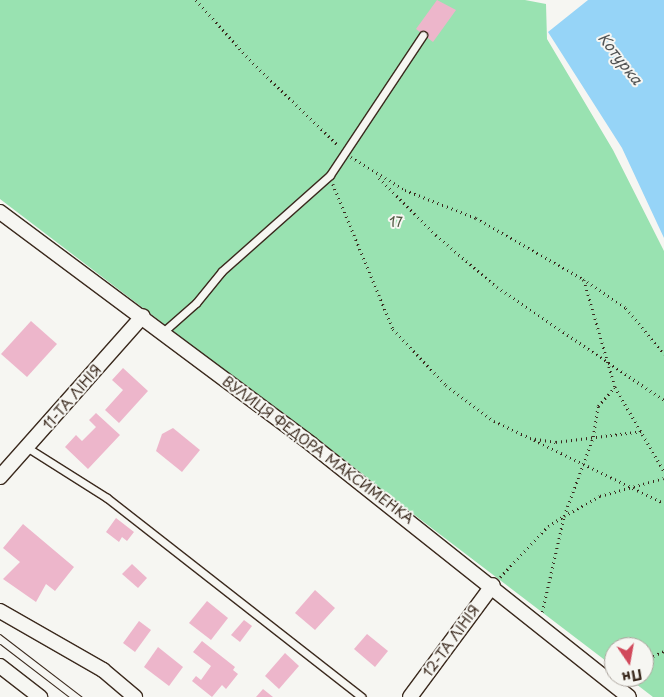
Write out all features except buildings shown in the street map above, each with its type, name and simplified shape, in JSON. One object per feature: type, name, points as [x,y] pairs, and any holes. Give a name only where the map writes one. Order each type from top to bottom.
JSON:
[{"type":"street","name":"ВУЛИЦЯ ФЕДОРА МАКСИМЕНКА","points":[[0,212],[143,316],[492,585],[629,697]]},
{"type":"street","name":"11-ТА ЛІНІЯ","points":[[0,477],[28,448],[143,316]]},
{"type":"street","name":"12-ТА ЛІНІЯ","points":[[410,697],[492,585]]},
{"type":"street","points":[[0,611],[96,665],[135,697]]},
{"type":"street","points":[[0,666],[40,697]]},
{"type":"lane","points":[[163,332],[196,303],[222,270],[330,175],[347,154],[423,35]]},
{"type":"lane","points":[[28,448],[107,498],[362,697]]},
{"type":"path","points":[[196,0],[253,63],[347,154],[376,176],[436,235],[497,287],[607,358],[664,400]]},
{"type":"path","points":[[330,175],[393,329],[446,385],[494,421],[664,502]]},
{"type":"path","points":[[376,176],[476,218],[583,278],[626,308],[664,354]]},
{"type":"path","points":[[583,278],[615,387],[643,432],[664,472]]},
{"type":"path","points":[[539,623],[556,564],[564,516],[593,437],[598,406],[615,387]]},
{"type":"path","points":[[530,438],[556,442],[643,432]]},
{"type":"path","points":[[492,585],[548,526],[564,516],[600,496],[629,486],[664,478]]},
{"type":"green space","name":"17","points":[[0,0],[525,0],[546,4],[547,39],[613,150],[664,251],[664,697],[653,697],[640,687],[654,687],[654,637],[604,637],[604,659],[0,199]]},
{"type":"water","name":"Котурка","points":[[588,0],[664,0],[664,238],[622,148],[548,32]]},
{"type":"tram line","points":[[0,634],[82,697]]},
{"type":"tram line","points":[[0,644],[69,697]]}]
